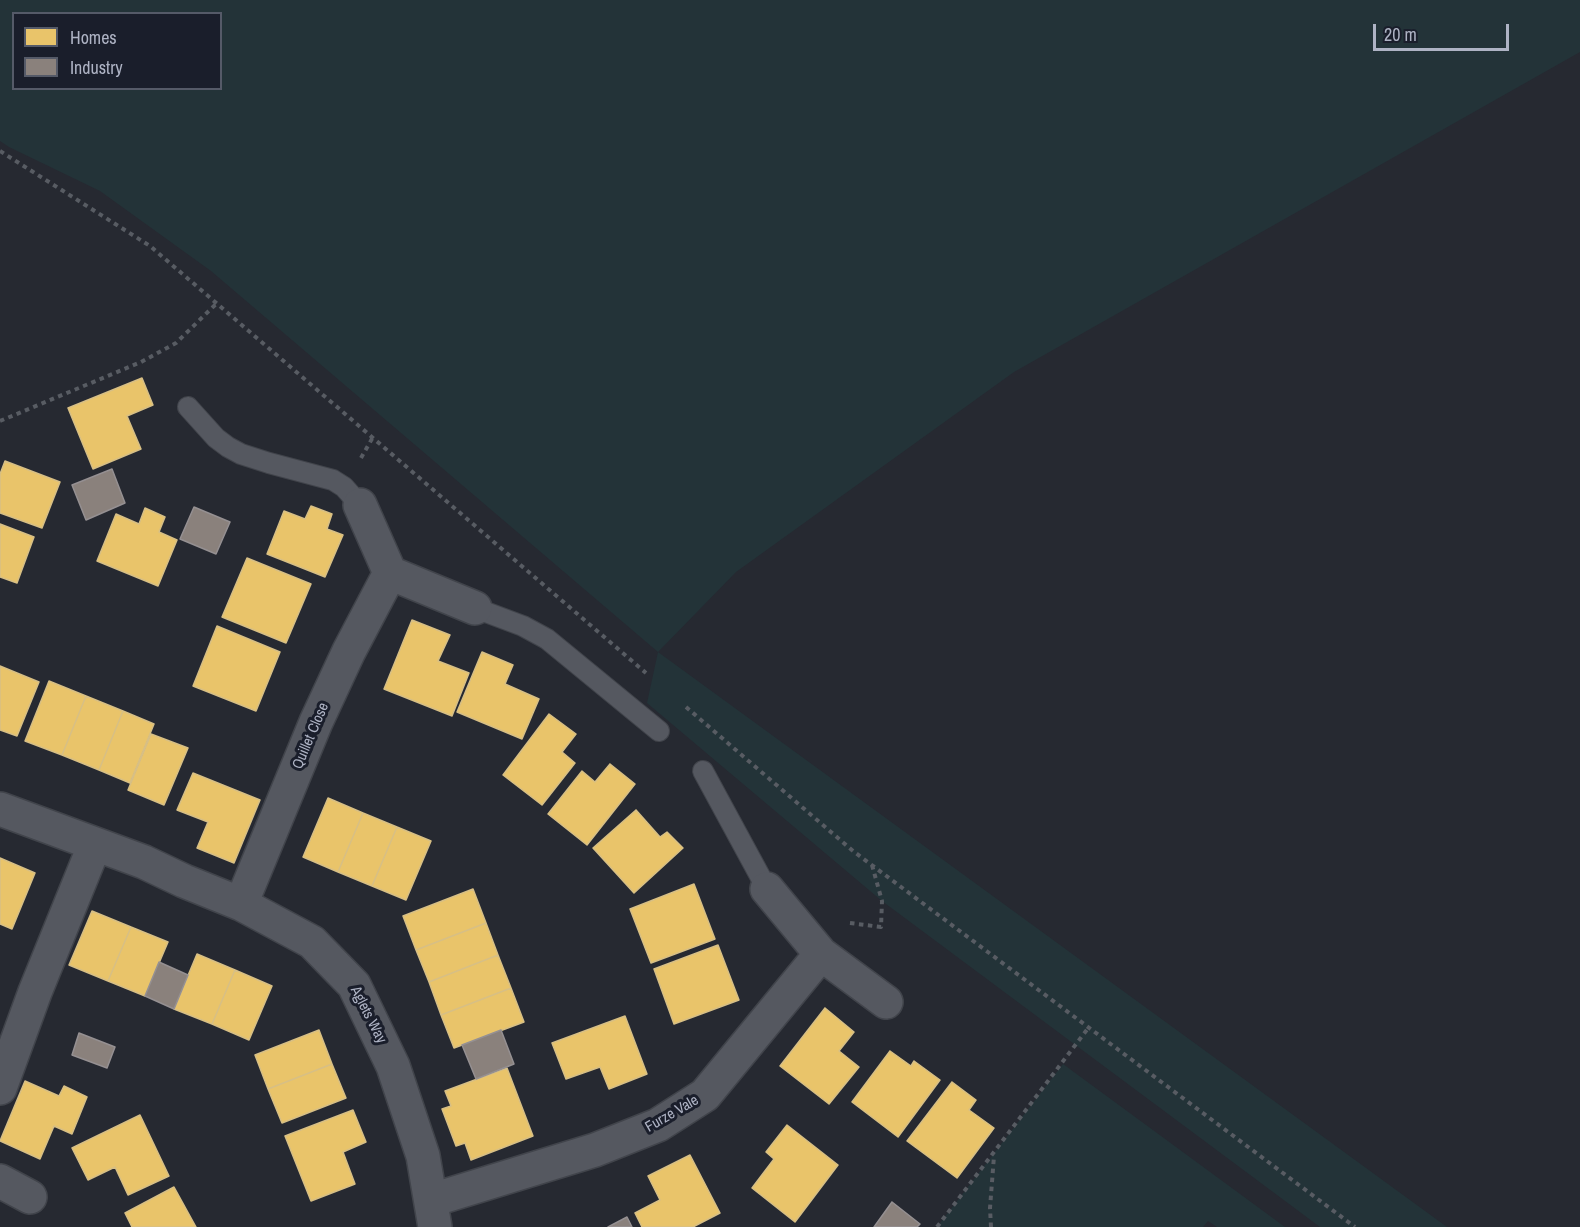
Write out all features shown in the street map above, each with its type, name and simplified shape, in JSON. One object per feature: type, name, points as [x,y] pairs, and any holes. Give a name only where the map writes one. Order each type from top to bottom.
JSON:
[{"type":"street","points":[[360,505],[390,573],[475,608]]},
{"type":"street","name":"Quillet Close","points":[[241,904],[316,722],[390,573]]},
{"type":"street","name":"Aglets Way","points":[[0,809],[144,862],[241,904],[312,942],[354,985],[393,1066],[423,1156],[434,1213]]},
{"type":"street","points":[[0,1088],[35,993],[95,844]]},
{"type":"street","points":[[767,889],[821,954],[886,1002]]},
{"type":"street","name":"Furze Vale","points":[[434,1213],[658,1125],[705,1095],[821,954]]},
{"type":"street","points":[[0,1181],[30,1197]]},
{"type":"lane","points":[[188,407],[216,438],[228,447],[269,463],[333,480],[344,487],[360,505]]},
{"type":"lane","points":[[475,608],[523,626],[547,639],[659,731]]},
{"type":"lane","points":[[703,771],[767,889]]},
{"type":"path","points":[[0,151],[150,246],[654,679]]},
{"type":"path","points":[[0,422],[141,362],[176,343],[217,303]]},
{"type":"path","points":[[681,702],[853,851],[1355,1227]]},
{"type":"path","points":[[844,923],[881,927],[882,901],[872,864]]},
{"type":"path","points":[[937,1227],[1089,1028]]},
{"type":"path","points":[[991,1227],[994,1154]]},
{"type":"shaded area","points":[[0,0],[1580,0],[1580,52],[1014,372],[736,572],[658,652],[211,271],[100,191],[0,141]]},
{"type":"shaded area","points":[[658,652],[1447,1227],[1320,1227],[882,901],[647,703]]},
{"type":"shaded area","points":[[1063,1064],[1285,1227],[1217,1227],[1208,1221],[1203,1227],[937,1227]]},
{"type":"building: Homes","points":[[142,378],[153,405],[127,416],[141,449],[93,469],[68,408]]},
{"type":"building: Homes","points":[[5,461],[60,482],[42,528],[0,513],[0,474]]},
{"type":"building: Homes","points":[[311,506],[332,514],[327,529],[343,535],[325,577],[267,554],[284,511],[305,519]]},
{"type":"building: Homes","points":[[145,508],[165,517],[159,532],[177,540],[158,586],[97,561],[116,514],[139,524]]},
{"type":"building: Homes","points":[[0,524],[34,537],[17,583],[0,577]]},
{"type":"building: Homes","points":[[247,558],[311,584],[286,643],[222,617]]},
{"type":"building: Homes","points":[[412,620],[450,635],[438,661],[469,673],[452,716],[384,689]]},
{"type":"building: Homes","points":[[217,626],[280,652],[256,711],[193,686]]},
{"type":"building: Homes","points":[[482,652],[513,665],[505,684],[539,699],[522,739],[457,712]]},
{"type":"building: Homes","points":[[0,666],[39,682],[17,736],[0,730]]},
{"type":"building: Homes","points":[[49,681],[86,696],[62,755],[25,741]]},
{"type":"building: Homes","points":[[86,696],[123,711],[99,770],[62,755]]},
{"type":"building: Homes","points":[[123,711],[154,724],[130,783],[99,770]]},
{"type":"building: Homes","points":[[549,714],[576,734],[562,752],[575,763],[542,805],[503,775]]},
{"type":"building: Homes","points":[[151,734],[188,748],[164,805],[128,790]]},
{"type":"building: Homes","points":[[610,764],[635,784],[587,845],[548,814],[582,771],[595,782]]},
{"type":"building: Homes","points":[[193,773],[260,800],[234,863],[197,848],[208,822],[177,810]]},
{"type":"building: Homes","points":[[328,798],[363,813],[338,872],[303,857]]},
{"type":"building: Homes","points":[[636,810],[660,837],[667,832],[683,848],[634,893],[593,848]]},
{"type":"building: Homes","points":[[363,813],[397,827],[372,886],[338,872]]},
{"type":"building: Homes","points":[[397,827],[431,841],[406,900],[372,886]]},
{"type":"building: Homes","points":[[0,858],[35,873],[12,929],[0,924]]},
{"type":"building: Homes","points":[[694,884],[715,939],[651,963],[630,909]]},
{"type":"building: Homes","points":[[473,889],[486,923],[416,950],[403,916]]},
{"type":"building: Homes","points":[[92,911],[131,927],[108,981],[69,965]]},
{"type":"building: Homes","points":[[486,923],[498,955],[429,982],[416,950]]},
{"type":"building: Homes","points":[[131,927],[168,942],[145,996],[108,981]]},
{"type":"building: Homes","points":[[718,945],[739,1000],[674,1024],[654,969]]},
{"type":"building: Homes","points":[[197,954],[235,970],[212,1024],[174,1009]]},
{"type":"building: Homes","points":[[498,955],[511,988],[441,1015],[429,982]]},
{"type":"building: Homes","points":[[235,970],[272,986],[249,1040],[212,1024]]},
{"type":"building: Homes","points":[[511,988],[524,1022],[454,1048],[441,1015]]},
{"type":"building: Homes","points":[[825,1008],[854,1032],[839,1051],[859,1067],[829,1104],[780,1066]]},
{"type":"building: Homes","points":[[625,1016],[647,1074],[609,1089],[600,1067],[566,1079],[552,1043]]},
{"type":"building: Homes","points":[[319,1030],[332,1064],[268,1089],[255,1055]]},
{"type":"building: Homes","points":[[890,1051],[911,1066],[914,1061],[940,1080],[898,1137],[852,1102]]},
{"type":"building: Homes","points":[[332,1064],[346,1098],[282,1123],[268,1089]]},
{"type":"building: Homes","points":[[507,1068],[533,1136],[471,1160],[465,1143],[456,1146],[442,1109],[451,1106],[445,1091]]},
{"type":"building: Homes","points":[[25,1081],[59,1096],[64,1086],[87,1097],[72,1134],[54,1126],[40,1159],[0,1141]]},
{"type":"building: Homes","points":[[952,1082],[976,1100],[969,1110],[994,1128],[957,1178],[907,1141]]},
{"type":"building: Homes","points":[[353,1110],[366,1142],[343,1152],[355,1184],[311,1201],[285,1136]]},
{"type":"building: Homes","points":[[140,1115],[169,1176],[128,1195],[115,1167],[88,1180],[72,1148]]},
{"type":"building: Homes","points":[[787,1125],[838,1165],[795,1222],[752,1188],[774,1159],[766,1152]]},
{"type":"building: Homes","points":[[690,1155],[720,1213],[693,1227],[642,1227],[635,1213],[660,1200],[648,1176]]},
{"type":"building: Homes","points":[[174,1187],[196,1227],[132,1227],[125,1213]]},
{"type":"building: Industry","points":[[112,469],[125,503],[86,520],[72,485]]},
{"type":"building: Industry","points":[[194,507],[230,522],[216,554],[180,539]]},
{"type":"building: Industry","points":[[159,962],[188,975],[174,1009],[145,996]]},
{"type":"building: Industry","points":[[501,1030],[514,1064],[476,1079],[462,1045]]},
{"type":"building: Industry","points":[[79,1033],[115,1047],[107,1068],[72,1055]]},
{"type":"building: Industry","points":[[892,1202],[920,1224],[917,1227],[874,1227]]},
{"type":"building: Industry","points":[[627,1217],[632,1227],[608,1227]]}]
